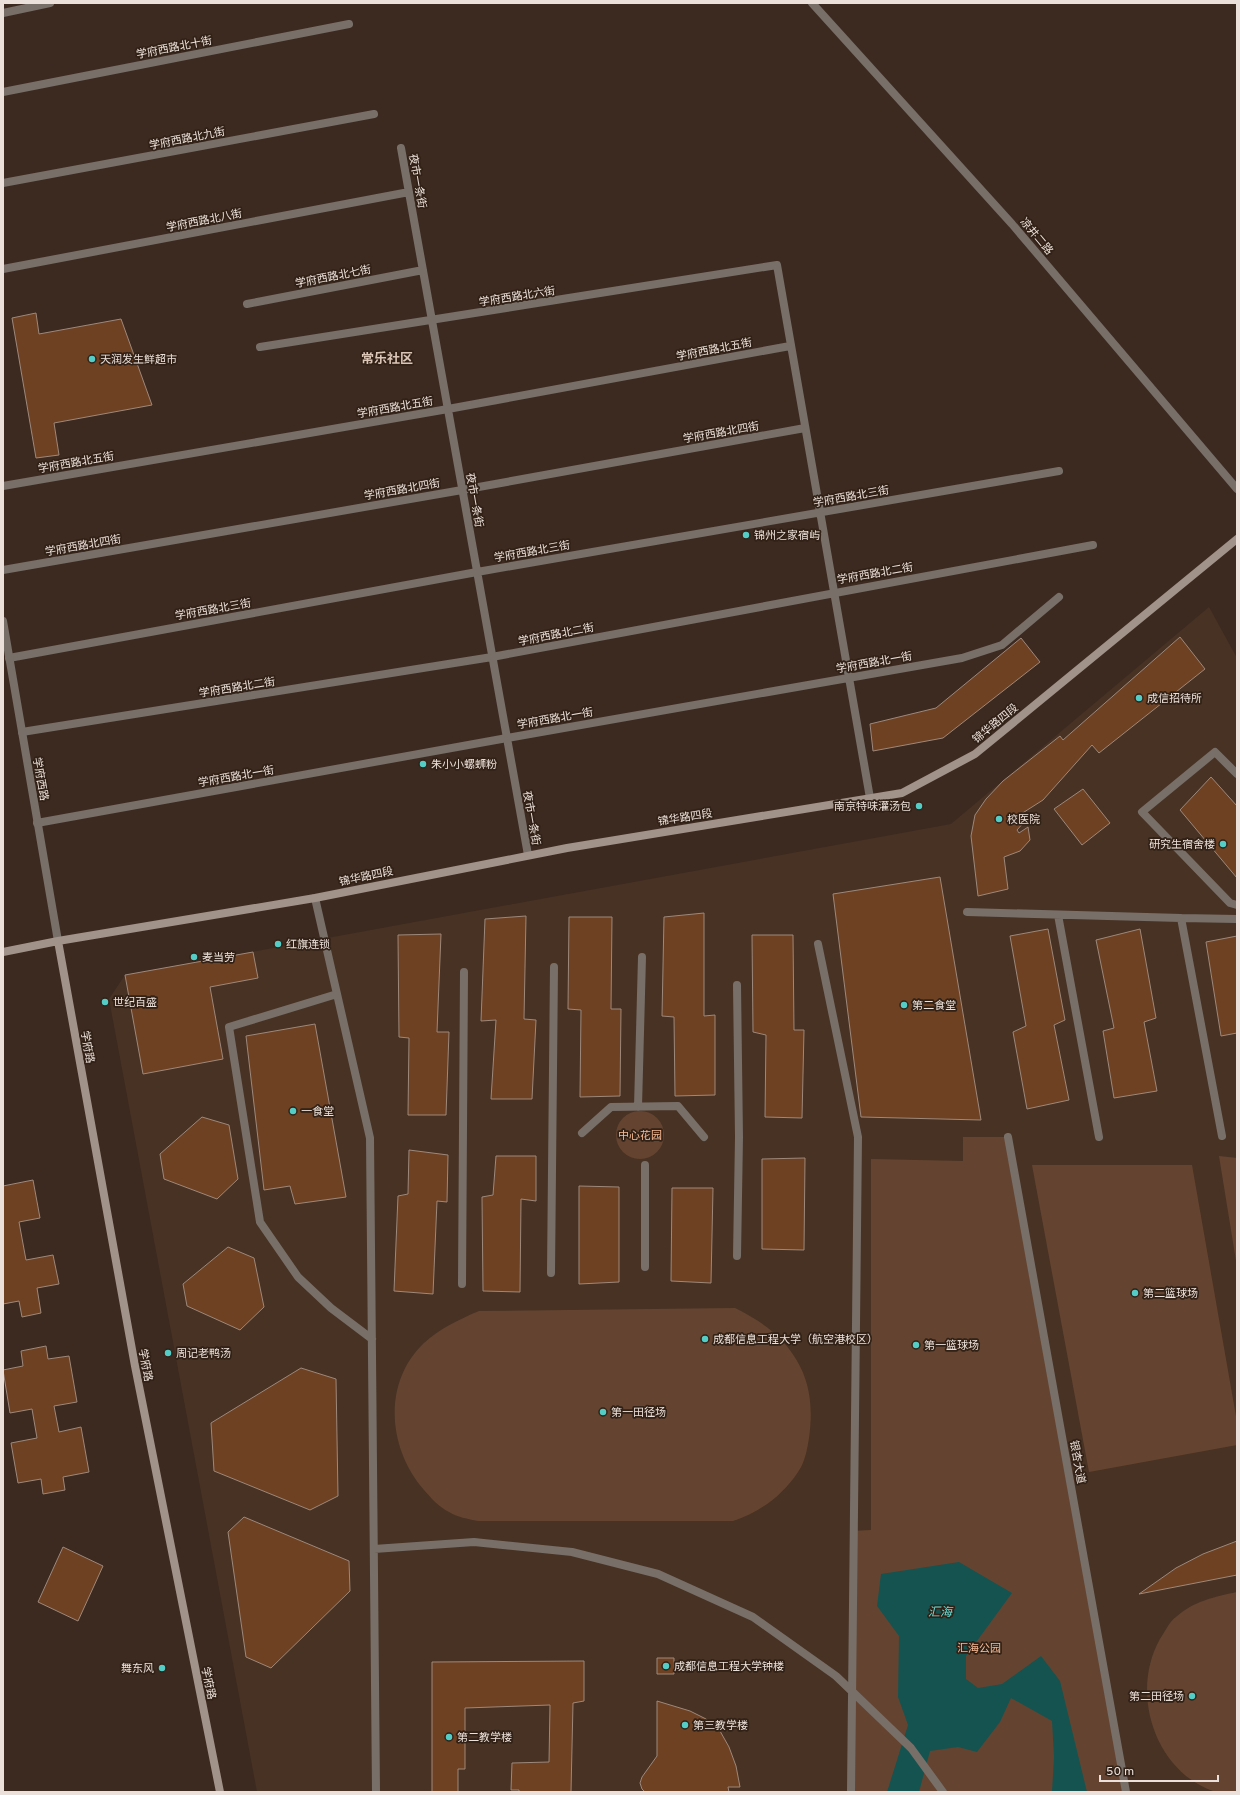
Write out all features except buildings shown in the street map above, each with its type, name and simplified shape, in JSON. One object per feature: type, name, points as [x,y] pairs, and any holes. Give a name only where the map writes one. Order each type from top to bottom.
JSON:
[{"type":"main road","name":"锦华路四段","points":[[3,952],[58,941],[315,898],[528,855],[902,793],[975,754],[1237,539]]},
{"type":"main road","name":"学府路","points":[[58,941],[151,1449],[220,1792]]},
{"type":"street","points":[[3,13],[50,3]]},
{"type":"street","name":"凉井二路","points":[[812,3],[1012,224],[1237,489]]},
{"type":"street","name":"学府西路北十街","points":[[3,92],[349,24]]},
{"type":"street","name":"学府西路北九街","points":[[3,183],[374,114]]},
{"type":"street","name":"夜市一条街","points":[[401,148],[528,855]]},
{"type":"street","name":"学府西路北八街","points":[[3,269],[409,192]]},
{"type":"street","name":"学府西路北六街","points":[[260,347],[432,321],[777,265],[790,346]]},
{"type":"street","name":"学府西路北七街","points":[[246,304],[423,270]]},
{"type":"street","points":[[790,346],[870,798]]},
{"type":"street","name":"学府西路北五街","points":[[3,486],[448,409],[790,346]]},
{"type":"street","name":"学府西路北四街","points":[[3,570],[462,490],[805,428]]},
{"type":"street","name":"学府西路北三街","points":[[9,658],[477,572],[1059,471]]},
{"type":"street","name":"学府西路北二街","points":[[22,732],[492,657],[834,592],[1093,545]]},
{"type":"street","name":"学府西路北一街","points":[[38,823],[507,738],[962,658],[1002,645],[1059,597]]},
{"type":"street","name":"学府西路","points":[[3,621],[58,941]]},
{"type":"street","points":[[1237,774],[1215,752],[1142,812],[1230,903],[1237,905]]},
{"type":"street","points":[[315,898],[370,1138],[376,1792]]},
{"type":"street","points":[[967,912],[1237,919]]},
{"type":"street","points":[[1058,915],[1098,1137]]},
{"type":"street","points":[[1181,918],[1222,1136]]},
{"type":"street","points":[[818,944],[858,1137],[851,1792]]},
{"type":"street","points":[[638,1107],[642,957]]},
{"type":"street","points":[[551,1273],[554,967]]},
{"type":"street","points":[[462,1284],[464,972]]},
{"type":"street","points":[[737,985],[739,1137],[737,1256]]},
{"type":"street","points":[[337,994],[229,1027],[260,1222],[298,1276],[331,1308],[372,1339]]},
{"type":"street","points":[[582,1133],[611,1107],[678,1106],[704,1137]]},
{"type":"street","name":"银杏大道","points":[[1008,1137],[1126,1792]]},
{"type":"street","points":[[645,1165],[645,1267]]},
{"type":"street","points":[[374,1549],[474,1542],[572,1552],[658,1574],[753,1616],[836,1676],[911,1748],[943,1792]]},
{"type":"shaded area","name":"成都信息工程大学（航空港校区）","points":[[1209,607],[1237,658],[1237,1792],[257,1792],[109,999],[125,975],[951,824]]},
{"type":"green space","name":"中心花园","points":[[640,1111],[649,1113],[657,1118],[662,1126],[664,1135],[662,1144],[657,1152],[649,1157],[640,1159],[631,1157],[623,1152],[618,1144],[616,1135],[618,1126],[623,1118],[631,1113]]},
{"type":"green space","name":"汇海公园","points":[[963,1137],[1008,1137],[1126,1792],[851,1792],[853,1531],[871,1530],[871,1159],[963,1161]]},
{"type":"green space","points":[[1219,1156],[1237,1158],[1237,1267]]},
{"type":"green space","name":"第二篮球场","points":[[1032,1165],[1192,1165],[1237,1422],[1237,1445],[1089,1472]]},
{"type":"green space","name":"第一田径场","points":[[735,1308],[768,1328],[784,1343],[799,1365],[804,1376],[808,1388],[811,1412],[809,1438],[802,1464],[798,1472],[778,1496],[752,1513],[733,1521],[478,1521],[463,1518],[445,1510],[432,1499],[412,1474],[403,1455],[397,1436],[395,1416],[396,1396],[401,1377],[410,1359],[424,1343],[457,1321],[479,1311]]},
{"type":"green space","name":"第二田径场","points":[[1237,1592],[1237,1792],[1225,1793],[1213,1791],[1193,1781],[1176,1766],[1162,1748],[1153,1727],[1148,1705],[1147,1682],[1151,1660],[1160,1639],[1169,1624],[1174,1619],[1197,1603]]},
{"type":"water","name":"汇海","points":[[959,1562],[1012,1593],[966,1656],[966,1679],[978,1688],[1002,1684],[1041,1656],[1060,1681],[1087,1792],[1052,1792],[1054,1757],[1052,1721],[1011,1698],[1000,1722],[977,1752],[958,1747],[930,1751],[919,1792],[887,1792],[908,1725],[898,1697],[899,1636],[877,1606],[881,1574]]},
{"type":"place","name":"天润发生鲜超市","points":[[92,359]]},
{"type":"place","name":"锦州之家·宿屿","points":[[746,535]]},
{"type":"place","name":"成信招待所","points":[[1139,698]]},
{"type":"place","name":"朱小小螺蛳粉","points":[[423,764]]},
{"type":"place","name":"南京特味灌汤包","points":[[919,806]]},
{"type":"place","name":"校医院","points":[[999,819]]},
{"type":"place","name":"研究生宿舍楼","points":[[1223,844]]},
{"type":"place","name":"红旗连锁","points":[[278,944]]},
{"type":"place","name":"麦当劳","points":[[194,957]]},
{"type":"place","name":"世纪百盛","points":[[105,1002]]},
{"type":"place","name":"第二食堂","points":[[904,1005]]},
{"type":"place","name":"一食堂","points":[[293,1111]]},
{"type":"place","name":"第二篮球场","points":[[1135,1293]]},
{"type":"place","name":"成都信息工程大学（航空港校区）","points":[[705,1339]]},
{"type":"place","name":"第一篮球场","points":[[916,1345]]},
{"type":"place","name":"周记老鸭汤","points":[[168,1353]]},
{"type":"place","name":"第一田径场","points":[[603,1412]]},
{"type":"place","name":"成都信息工程大学钟楼","points":[[666,1666]]},
{"type":"place","name":"舞东风","points":[[162,1668]]},
{"type":"place","name":"第二田径场","points":[[1192,1696]]},
{"type":"place","name":"第三教学楼","points":[[685,1725]]},
{"type":"place","name":"第二教学楼","points":[[449,1737]]},
{"type":"district","name":"常乐社区","points":[[387,358]]}]
